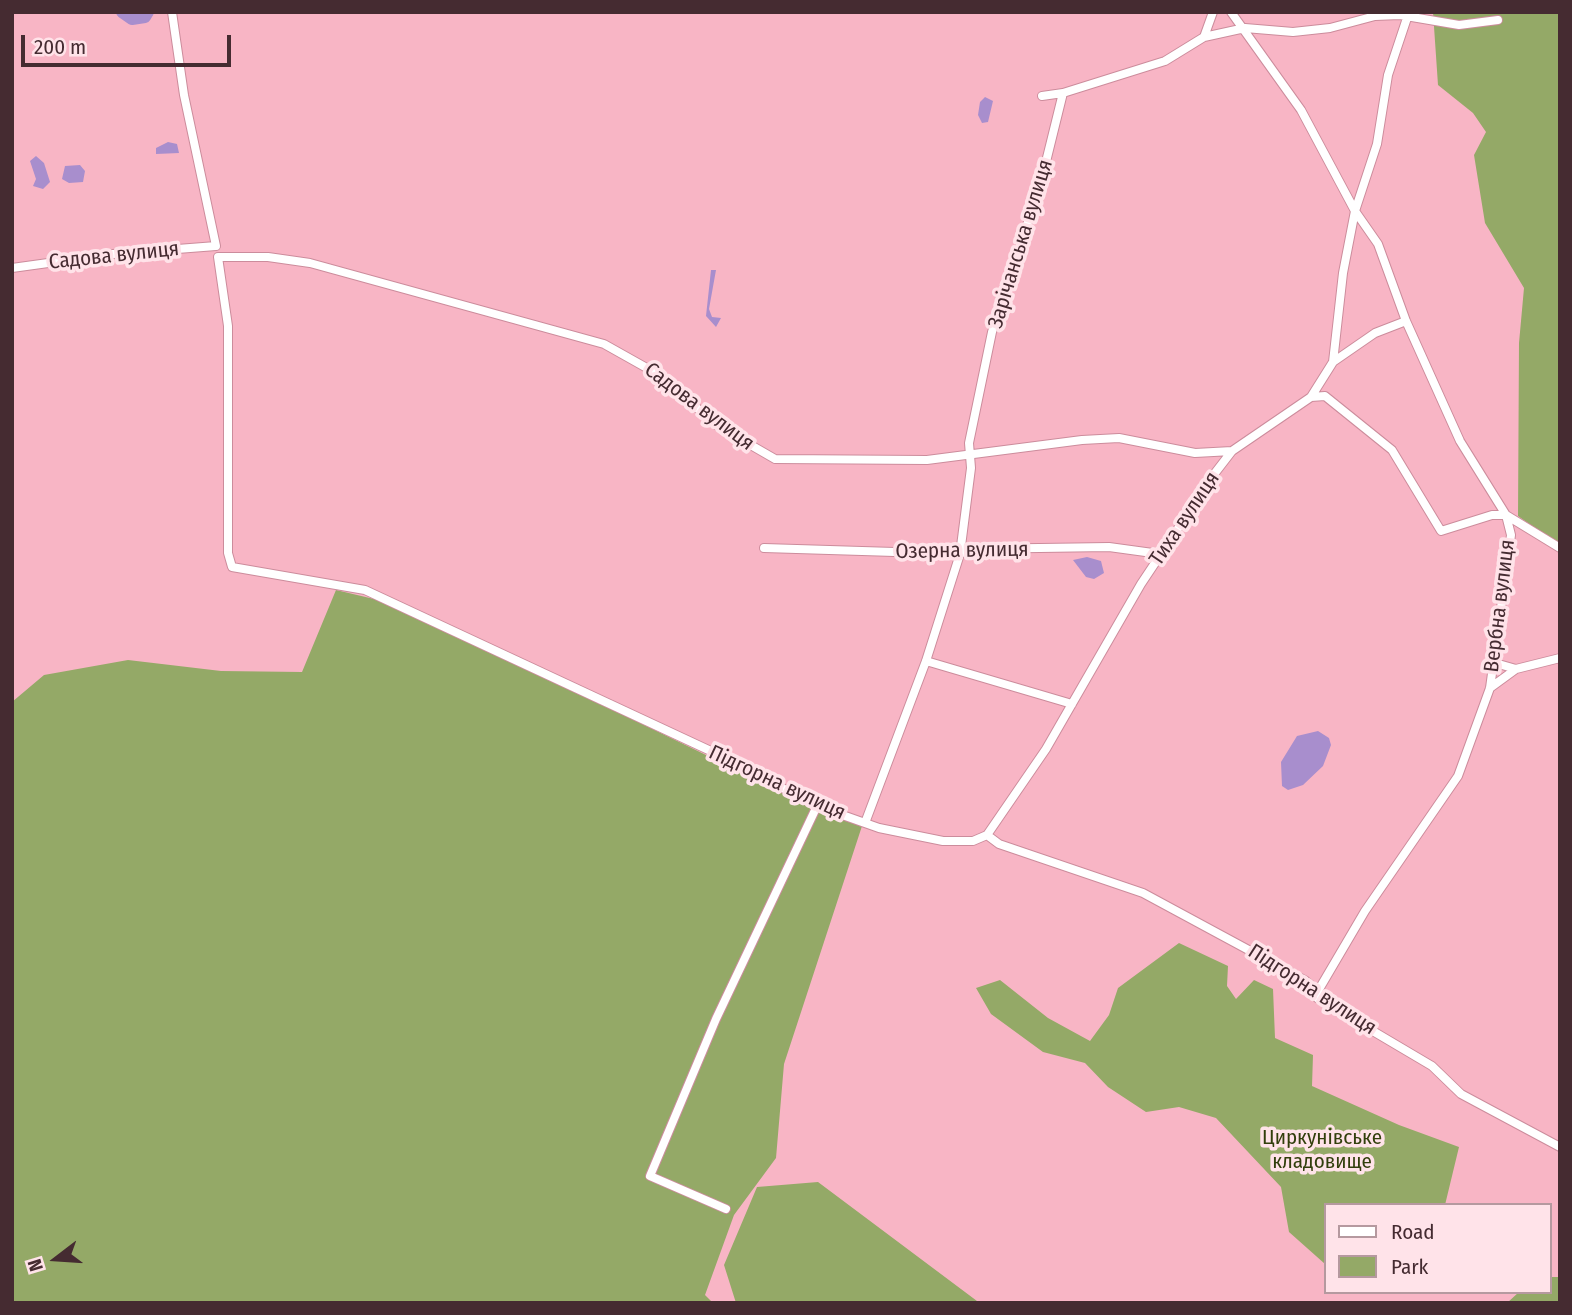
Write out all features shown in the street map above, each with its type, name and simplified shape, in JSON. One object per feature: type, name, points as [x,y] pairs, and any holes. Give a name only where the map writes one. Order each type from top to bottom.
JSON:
[{"type":"street","name":"Садова вулиця","points":[[12,268],[113,254],[216,246],[184,95],[172,12]]},
{"type":"street","points":[[1204,37],[1213,12]]},
{"type":"street","points":[[1231,12],[1301,110],[1355,211]]},
{"type":"street","points":[[1042,96],[1063,93],[1165,61],[1204,37],[1245,28],[1293,32],[1330,28],[1375,16],[1408,14],[1459,24],[1498,20]]},
{"type":"street","name":"Тиха вулиця","points":[[987,835],[1046,750],[1160,554],[1215,473],[1232,451],[1311,397],[1333,362],[1343,274],[1355,211],[1377,144],[1388,75],[1408,14]]},
{"type":"street","name":"Зарічанська вулиця","points":[[865,823],[926,661],[960,554],[971,468],[971,430],[997,310],[1041,182],[1063,93]]},
{"type":"street","name":"Вербна вулиця","points":[[1318,991],[1365,911],[1458,776],[1490,688],[1511,535],[1506,516],[1460,441],[1406,321],[1378,244],[1355,211]]},
{"type":"street","name":"Садова вулиця","points":[[232,567],[228,553],[228,326],[218,257],[268,257],[310,263],[604,344],[661,376],[716,425],[775,459],[885,461],[969,456],[1082,440],[1119,438],[1140,440],[1177,450],[1211,453],[1232,451]]},
{"type":"street","points":[[1333,362],[1375,332],[1406,321]]},
{"type":"street","points":[[1311,397],[1325,396],[1392,450],[1441,531],[1492,515],[1506,516],[1560,548]]},
{"type":"street","points":[[1211,453],[1215,473]]},
{"type":"street","name":"Озерна вулиця","points":[[764,548],[960,554],[970,549],[1109,547],[1160,554]]},
{"type":"street","name":"Підгорна вулиця","points":[[232,567],[365,590],[715,753],[817,806],[865,823],[943,841],[973,841],[987,835],[999,845],[1143,893],[1260,954],[1318,991],[1317,998],[1432,1066],[1461,1094],[1560,1147]]},
{"type":"street","points":[[1490,688],[1516,669],[1560,658]]},
{"type":"street","points":[[926,661],[1072,704]]},
{"type":"street","points":[[1495,663],[1516,669]]},
{"type":"street","points":[[726,1209],[650,1176],[716,1020],[817,806]]},
{"type":"green space","points":[[1433,12],[1560,12],[1560,546],[1518,516],[1519,343],[1524,288],[1485,223],[1474,155],[1486,132],[1473,113],[1438,85]]},
{"type":"green space","points":[[336,590],[374,599],[562,685],[815,808],[862,826],[784,1064],[776,1158],[734,1215],[705,1295],[713,1303],[12,1303],[12,702],[44,675],[128,660],[221,671],[302,672]]},
{"type":"green space","name":"Циркунівське кладовище","points":[[1179,943],[1228,966],[1227,986],[1236,999],[1254,980],[1273,989],[1275,1038],[1313,1055],[1312,1086],[1399,1125],[1459,1147],[1445,1203],[1324,1203],[1324,1263],[1289,1232],[1281,1187],[1216,1118],[1179,1107],[1146,1112],[1108,1087],[1085,1063],[1043,1052],[991,1014],[976,988],[1000,980],[1048,1018],[1090,1041],[1109,1015],[1118,988]]},
{"type":"green space","points":[[818,1182],[978,1303],[736,1303],[724,1265],[757,1187]]},
{"type":"green space","points":[[1551,1277],[1560,1277],[1560,1303],[1507,1303],[1517,1294],[1551,1294]]},
{"type":"shaded area","points":[[985,97],[993,101],[988,122],[982,123],[978,115],[980,102]]},
{"type":"shaded area","points":[[168,142],[177,144],[179,153],[156,154],[156,148]]},
{"type":"shaded area","points":[[36,156],[44,163],[50,182],[43,189],[33,186],[36,179],[30,161]]},
{"type":"shaded area","points":[[80,165],[85,171],[83,182],[69,183],[62,179],[65,166]]},
{"type":"shaded area","points":[[711,270],[716,270],[709,309],[712,317],[721,318],[716,327],[706,316]]},
{"type":"shaded area","points":[[1087,557],[1101,561],[1104,573],[1094,579],[1086,577],[1073,560]]},
{"type":"shaded area","points":[[1318,731],[1329,738],[1331,745],[1323,766],[1303,785],[1288,790],[1282,786],[1281,762],[1297,736]]},
{"type":"waterway","points":[[122,12],[132,19],[145,17],[148,12]]}]
